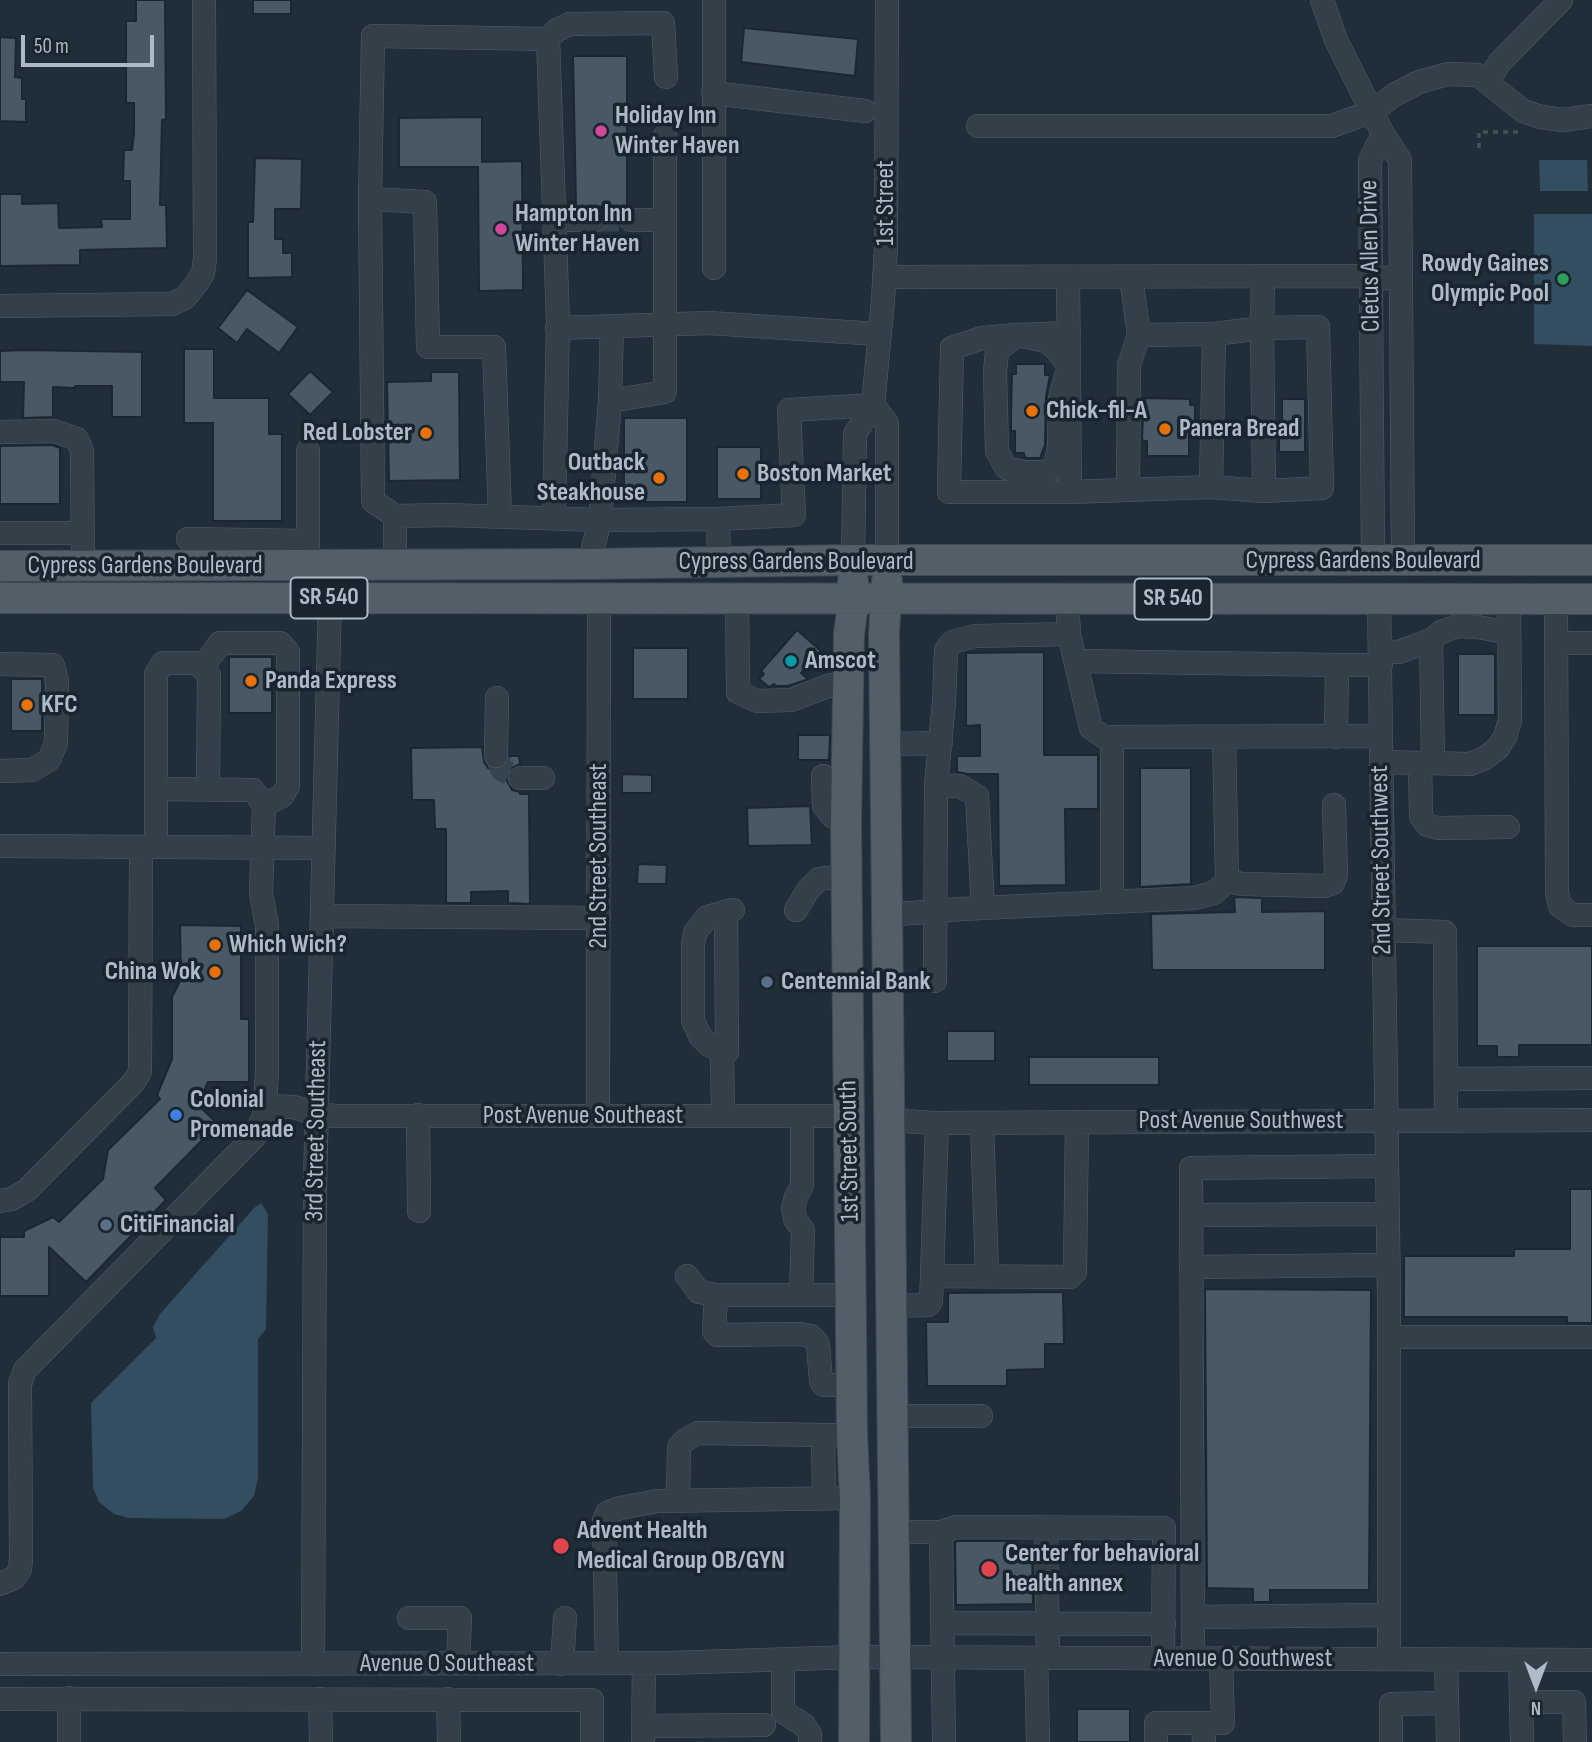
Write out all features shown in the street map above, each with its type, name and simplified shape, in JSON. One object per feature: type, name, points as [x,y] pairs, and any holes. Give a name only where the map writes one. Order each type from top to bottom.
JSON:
[{"type":"main road","name":"Cypress Gardens Boulevard","points":[[0,566],[83,566],[308,553],[396,565],[853,560],[1592,560]]},
{"type":"main road","name":"1st Street South","points":[[853,560],[846,821],[852,1295],[838,1385],[852,1434],[855,1498],[854,1742]]},
{"type":"main road","name":"1st Street South","points":[[887,561],[884,634],[895,1742]]},
{"type":"main road","points":[[330,598],[361,586],[437,576],[470,569],[474,564]]},
{"type":"main road","points":[[467,598],[487,587],[578,582],[589,564]]},
{"type":"main road","name":"Cypress Gardens Boulevard","points":[[0,598],[1592,599]]},
{"type":"main road","points":[[852,1434],[866,1443],[873,1453],[883,1506],[892,1532]]},
{"type":"street","points":[[0,306],[172,304],[185,298],[197,283],[203,273],[205,259],[204,0]]},
{"type":"street","points":[[714,0],[714,268]]},
{"type":"street","name":"1st Street","points":[[853,560],[855,434],[873,405],[884,277],[887,0]]},
{"type":"street","points":[[1322,0],[1336,40],[1383,134]]},
{"type":"street","points":[[1488,82],[1500,62],[1561,0]]},
{"type":"street","points":[[554,517],[557,328],[548,39],[556,30],[570,24],[663,23],[666,77]]},
{"type":"street","points":[[548,39],[373,36],[370,199],[373,502],[396,516],[600,520],[794,515],[789,410],[873,405]]},
{"type":"street","points":[[978,126],[1332,126],[1373,111],[1394,95],[1419,82],[1448,74],[1478,75],[1523,111],[1541,117],[1563,120],[1592,116]]},
{"type":"street","points":[[713,93],[865,111]]},
{"type":"street","name":"Cletus Allen Drive","points":[[1373,561],[1370,160],[1383,134]]},
{"type":"street","name":"Cletus Allen Drive","points":[[1383,134],[1400,160],[1403,561]]},
{"type":"street","points":[[610,401],[665,392],[665,136]]},
{"type":"street","points":[[370,199],[425,202],[428,347],[494,347],[500,516]]},
{"type":"street","points":[[554,220],[596,220]]},
{"type":"street","points":[[631,220],[665,220]]},
{"type":"street","points":[[884,277],[1263,276],[1401,279]]},
{"type":"street","points":[[1263,276],[1264,491]]},
{"type":"street","points":[[1068,277],[1070,492]]},
{"type":"street","points":[[1128,490],[1129,365],[1139,335],[1131,277]]},
{"type":"street","points":[[557,328],[709,323],[878,334]]},
{"type":"street","points":[[589,564],[600,520],[610,401],[612,326]]},
{"type":"street","points":[[1069,333],[982,338],[952,348],[949,492],[1070,492],[1211,487],[1264,491],[1322,488],[1318,327],[1262,328],[1214,334],[1139,335]]},
{"type":"street","points":[[1017,334],[1046,341],[1069,366]]},
{"type":"street","points":[[1017,334],[997,351],[995,372],[997,451],[1006,468],[1045,471],[1055,467],[1059,447],[1060,398],[1069,366]]},
{"type":"street","points":[[1211,487],[1214,334]]},
{"type":"street","name":"1st Street","points":[[873,405],[887,423],[887,561]]},
{"type":"street","points":[[0,432],[54,432],[78,439],[82,451],[83,566]]},
{"type":"street","points":[[188,539],[308,553],[308,451]]},
{"type":"street","points":[[396,516],[396,565]]},
{"type":"street","points":[[718,519],[719,563]]},
{"type":"street","points":[[0,534],[83,533]]},
{"type":"street","name":"3rd Street Southeast","points":[[313,1664],[317,1114],[330,598]]},
{"type":"street","name":"2nd Street Southeast","points":[[598,1115],[599,598]]},
{"type":"street","points":[[737,598],[738,692],[757,701],[791,700],[831,685],[848,684]]},
{"type":"street","points":[[1067,599],[1069,634],[1091,728],[1104,737],[1381,736]]},
{"type":"street","name":"2nd Street Southwest","points":[[1379,599],[1389,1337],[1389,1659]]},
{"type":"street","points":[[1381,762],[1470,764],[1485,758],[1498,748],[1506,737],[1510,720],[1509,599]]},
{"type":"street","points":[[1556,599],[1557,893],[1560,906],[1573,915],[1592,915]]},
{"type":"street","points":[[1076,661],[1337,665],[1381,658],[1431,640],[1441,632],[1458,626],[1509,633]]},
{"type":"street","points":[[935,981],[936,785],[946,650],[952,642],[975,636],[1069,634]]},
{"type":"street","points":[[1431,640],[1427,763],[1421,816],[1427,825],[1438,828],[1508,827]]},
{"type":"street","points":[[202,668],[220,643],[280,643],[288,652],[288,786],[282,796],[264,805]]},
{"type":"street","points":[[1557,643],[1592,643]]},
{"type":"street","points":[[0,1200],[12,1199],[27,1191],[133,1083],[140,1072],[148,847],[156,789],[156,674],[163,663],[197,663],[209,675],[208,789]]},
{"type":"street","points":[[0,664],[53,665],[57,682],[56,743],[49,760],[32,770],[0,771]]},
{"type":"street","points":[[1336,737],[1337,665]]},
{"type":"street","points":[[496,698],[496,756]]},
{"type":"street","points":[[1112,737],[1112,902]]},
{"type":"street","points":[[1224,737],[1223,803],[1227,881]]},
{"type":"street","points":[[886,744],[941,743]]},
{"type":"street","points":[[823,776],[824,806],[832,816],[846,821]]},
{"type":"street","points":[[520,778],[543,778]]},
{"type":"street","points":[[936,785],[960,786],[977,796],[984,908]]},
{"type":"street","points":[[0,1584],[14,1578],[20,1569],[20,1384],[25,1370],[255,1136],[260,1128],[265,1106],[267,926],[261,893],[264,805],[253,790],[156,789]]},
{"type":"street","points":[[1227,881],[1242,884],[1324,886],[1333,883],[1336,876],[1334,805]]},
{"type":"street","points":[[0,846],[324,848]]},
{"type":"street","points":[[796,911],[808,890],[819,879],[847,876]]},
{"type":"street","points":[[887,915],[1194,898],[1214,893],[1227,881]]},
{"type":"street","points":[[719,1050],[700,1036],[693,1020],[693,944],[695,933],[721,913],[719,1050],[723,1116]]},
{"type":"street","points":[[322,916],[599,918]]},
{"type":"street","points":[[1383,930],[1445,932],[1446,1121]]},
{"type":"street","points":[[1446,1079],[1592,1078]]},
{"type":"street","name":"Post Avenue Southeast","points":[[265,1106],[294,1107],[317,1114],[849,1116]]},
{"type":"street","points":[[418,1115],[419,1211]]},
{"type":"street","points":[[801,1295],[803,1230],[795,1219],[793,1208],[802,1185],[802,1116]]},
{"type":"street","name":"Post Avenue Southwest","points":[[890,1120],[937,1123],[1592,1121]]},
{"type":"street","points":[[932,1276],[1070,1277],[1075,1272],[1077,1122]]},
{"type":"street","points":[[891,1306],[928,1305],[931,1301],[937,1123]]},
{"type":"street","points":[[982,1123],[987,1276]]},
{"type":"street","points":[[1193,1658],[1191,1168],[1386,1166]]},
{"type":"street","points":[[1191,1215],[1387,1214]]},
{"type":"street","points":[[1191,1267],[1388,1265]]},
{"type":"street","points":[[687,1276],[699,1293],[716,1295],[852,1295]]},
{"type":"street","points":[[716,1295],[714,1331],[717,1335],[811,1336],[818,1344],[821,1381],[838,1385]]},
{"type":"street","points":[[1389,1337],[1592,1337]]},
{"type":"street","points":[[891,1416],[981,1416]]},
{"type":"street","points":[[678,1500],[679,1447],[698,1433],[852,1434]]},
{"type":"street","points":[[823,1435],[824,1498]]},
{"type":"street","points":[[607,1664],[604,1521],[607,1513],[658,1501],[855,1498]]},
{"type":"street","points":[[892,1532],[941,1532],[956,1527],[1164,1528],[1163,1658]]},
{"type":"street","points":[[1038,1741],[1042,1658],[1048,1624],[1046,1528]]},
{"type":"street","points":[[941,1532],[944,1742]]},
{"type":"street","points":[[1193,1617],[1389,1615]]},
{"type":"street","points":[[409,1618],[460,1618],[458,1664]]},
{"type":"street","points":[[562,1664],[565,1618]]},
{"type":"street","points":[[942,1623],[1164,1624]]},
{"type":"street","name":"Avenue O Southeast","points":[[0,1664],[645,1664],[894,1657]]},
{"type":"street","name":"Avenue O Southwest","points":[[894,1657],[1592,1660]]},
{"type":"street","points":[[1156,1742],[1156,1723],[1204,1732],[1223,1723],[1222,1659]]},
{"type":"street","points":[[1446,1659],[1448,1742]]},
{"type":"street","points":[[645,1664],[644,1734],[761,1734],[783,1712],[783,1660]]},
{"type":"street","points":[[1520,1660],[1522,1742]]},
{"type":"street","points":[[69,1698],[69,1742]]},
{"type":"street","points":[[0,1699],[592,1700],[592,1742]]},
{"type":"street","points":[[320,1699],[321,1742]]},
{"type":"street","points":[[448,1699],[449,1742]]},
{"type":"street","points":[[1521,1702],[1574,1702],[1575,1742]]},
{"type":"street","points":[[1391,1742],[1391,1704],[1447,1703]]},
{"type":"street","points":[[783,1712],[804,1725],[810,1734],[810,1742]]},
{"type":"water","points":[[1539,160],[1587,160],[1588,191],[1540,191]]},
{"type":"water","name":"Rowdy Gaines Olympic Pool","points":[[1534,214],[1592,214],[1592,346],[1534,344]]},
{"type":"water","points":[[261,1203],[268,1214],[266,1329],[258,1339],[258,1478],[254,1496],[241,1511],[224,1519],[129,1518],[114,1514],[99,1502],[93,1488],[91,1403],[156,1338],[153,1327],[160,1314]]},
{"type":"building","points":[[136,0],[165,0],[166,119],[162,120],[160,205],[166,205],[167,248],[80,250],[80,265],[0,266],[0,194],[22,194],[22,204],[58,203],[59,228],[102,227],[101,219],[130,219],[130,181],[123,181],[124,150],[132,150],[134,103],[126,103],[126,21],[136,21]]},
{"type":"building","points":[[253,0],[291,0],[291,14],[253,14]]},
{"type":"building","points":[[744,28],[858,39],[855,76],[741,62]]},
{"type":"building","points":[[0,37],[16,38],[15,77],[22,78],[26,122],[0,121]]},
{"type":"building","name":"Holiday Inn Winter Haven","points":[[573,56],[627,56],[627,207],[576,206]]},
{"type":"building","name":"Hampton Inn Winter Haven","points":[[482,117],[482,162],[522,161],[523,290],[479,291],[478,167],[399,167],[399,118]]},
{"type":"building","points":[[255,158],[302,159],[301,209],[275,209],[275,239],[283,239],[283,253],[292,253],[292,277],[248,278],[248,222],[253,222]]},
{"type":"building","points":[[247,290],[298,327],[279,353],[247,329],[237,343],[218,328]]},
{"type":"building","points":[[184,349],[214,349],[214,398],[269,398],[269,434],[282,434],[282,521],[213,521],[213,423],[184,423]]},
{"type":"building","points":[[0,351],[142,352],[142,417],[112,417],[112,386],[75,386],[53,387],[53,417],[23,418],[24,382],[0,382]]},
{"type":"building","name":"Chick-fil-A","points":[[1016,364],[1045,364],[1045,375],[1050,375],[1046,397],[1045,445],[1040,458],[1025,458],[1024,453],[1015,453],[1015,431],[1011,431],[1011,415],[1012,374],[1016,374]]},
{"type":"building","points":[[310,371],[333,392],[310,415],[288,394]]},
{"type":"building","points":[[431,372],[459,372],[460,480],[389,481],[387,382],[431,381]]},
{"type":"building","name":"Panera Bread","points":[[1144,398],[1190,399],[1190,405],[1195,405],[1195,423],[1189,423],[1189,456],[1147,456],[1147,441],[1142,438]]},
{"type":"building","points":[[1282,399],[1305,399],[1305,452],[1279,452]]},
{"type":"building","points":[[624,418],[687,418],[687,502],[624,502]]},
{"type":"building","points":[[52,445],[60,448],[60,504],[0,504],[0,446]]},
{"type":"building","points":[[717,447],[761,447],[761,499],[717,499]]},
{"type":"building","name":"Amscot","points":[[797,630],[821,651],[801,673],[806,680],[788,686],[774,684],[769,687],[759,679],[764,674],[761,671]]},
{"type":"building","points":[[633,648],[688,648],[688,699],[633,699]]},
{"type":"building","points":[[1044,652],[1044,755],[1098,755],[1098,809],[1065,809],[1066,885],[999,886],[998,774],[957,772],[957,756],[980,756],[980,725],[966,726],[966,653]]},
{"type":"building","points":[[1458,654],[1495,654],[1495,715],[1458,715]]},
{"type":"building","name":"Panda Express","points":[[229,657],[272,657],[272,713],[229,713]]},
{"type":"building","name":"KFC","points":[[11,679],[42,679],[42,731],[11,731]]},
{"type":"building","points":[[798,735],[830,735],[829,760],[798,760]]},
{"type":"building","points":[[482,747],[484,762],[488,768],[495,770],[503,768],[510,756],[519,756],[520,764],[508,770],[506,779],[512,790],[529,794],[530,904],[508,903],[508,891],[471,892],[471,903],[446,903],[446,829],[435,829],[434,800],[412,800],[411,748]]},
{"type":"building","points":[[1140,768],[1191,768],[1191,884],[1140,887]]},
{"type":"building","points":[[622,774],[652,775],[652,793],[622,793]]},
{"type":"building","points":[[810,806],[812,845],[748,846],[747,808]]},
{"type":"building","points":[[638,864],[667,865],[666,884],[637,884]]},
{"type":"building","points":[[1234,897],[1262,898],[1262,912],[1325,911],[1325,970],[1152,970],[1151,914],[1235,912]]},
{"type":"building","name":"Colonial Promenade","points":[[180,925],[241,926],[241,1019],[249,1019],[249,1082],[208,1082],[198,1105],[218,1124],[155,1188],[166,1200],[86,1282],[49,1247],[49,1296],[0,1296],[0,1237],[24,1237],[24,1231],[53,1217],[59,1222],[103,1179],[108,1150],[160,1099],[157,1095],[172,1059],[172,997],[181,979]]},
{"type":"building","points":[[1477,946],[1592,946],[1592,1045],[1519,1045],[1519,1057],[1497,1057],[1497,1046],[1477,1046]]},
{"type":"building","points":[[947,1031],[995,1031],[995,1061],[947,1061]]},
{"type":"building","points":[[1029,1057],[1159,1057],[1159,1085],[1029,1085]]},
{"type":"building","points":[[1570,1189],[1592,1189],[1592,1323],[1567,1323],[1567,1317],[1404,1317],[1404,1256],[1514,1256],[1514,1249],[1570,1249]]},
{"type":"building","points":[[1205,1289],[1371,1290],[1369,1590],[1270,1590],[1270,1602],[1253,1602],[1253,1589],[1207,1588]]},
{"type":"building","points":[[1063,1292],[1064,1344],[1045,1344],[1045,1369],[1007,1370],[1007,1386],[927,1386],[926,1322],[948,1322],[948,1293]]},
{"type":"building","points":[[1015,1541],[1015,1546],[1032,1546],[1033,1604],[956,1605],[955,1542]]},
{"type":"building","points":[[1077,1709],[1130,1709],[1130,1742],[1077,1742]]},
{"type":"tunnel","points":[[596,220],[631,220]]},
{"type":"tunnel","points":[[496,756],[502,770],[520,778]]},
{"type":"place","name":"Holiday Inn Winter Haven","points":[[601,131]]},
{"type":"place","name":"Hampton Inn Winter Haven","points":[[501,229]]},
{"type":"place","name":"Rowdy Gaines Olympic Pool","points":[[1563,279]]},
{"type":"place","name":"Chick-fil-A","points":[[1032,411]]},
{"type":"place","name":"Panera Bread","points":[[1165,429]]},
{"type":"place","name":"Red Lobster","points":[[426,433]]},
{"type":"place","name":"Boston Market","points":[[743,474]]},
{"type":"place","name":"Outback Steakhouse","points":[[659,478]]},
{"type":"place","name":"Amscot","points":[[791,661]]},
{"type":"place","name":"Panda Express","points":[[251,681]]},
{"type":"place","name":"KFC","points":[[27,705]]},
{"type":"place","name":"Which Wich?","points":[[215,945]]},
{"type":"place","name":"China Wok","points":[[215,972]]},
{"type":"place","name":"Centennial Bank","points":[[767,982]]},
{"type":"place","name":"Colonial Promenade","points":[[176,1115]]},
{"type":"place","name":"CitiFinancial","points":[[106,1225]]},
{"type":"place","name":"Advent Health Medical Group OB/GYN","points":[[561,1546]]},
{"type":"place","name":"Center for behavioral health annex","points":[[989,1569]]}]
